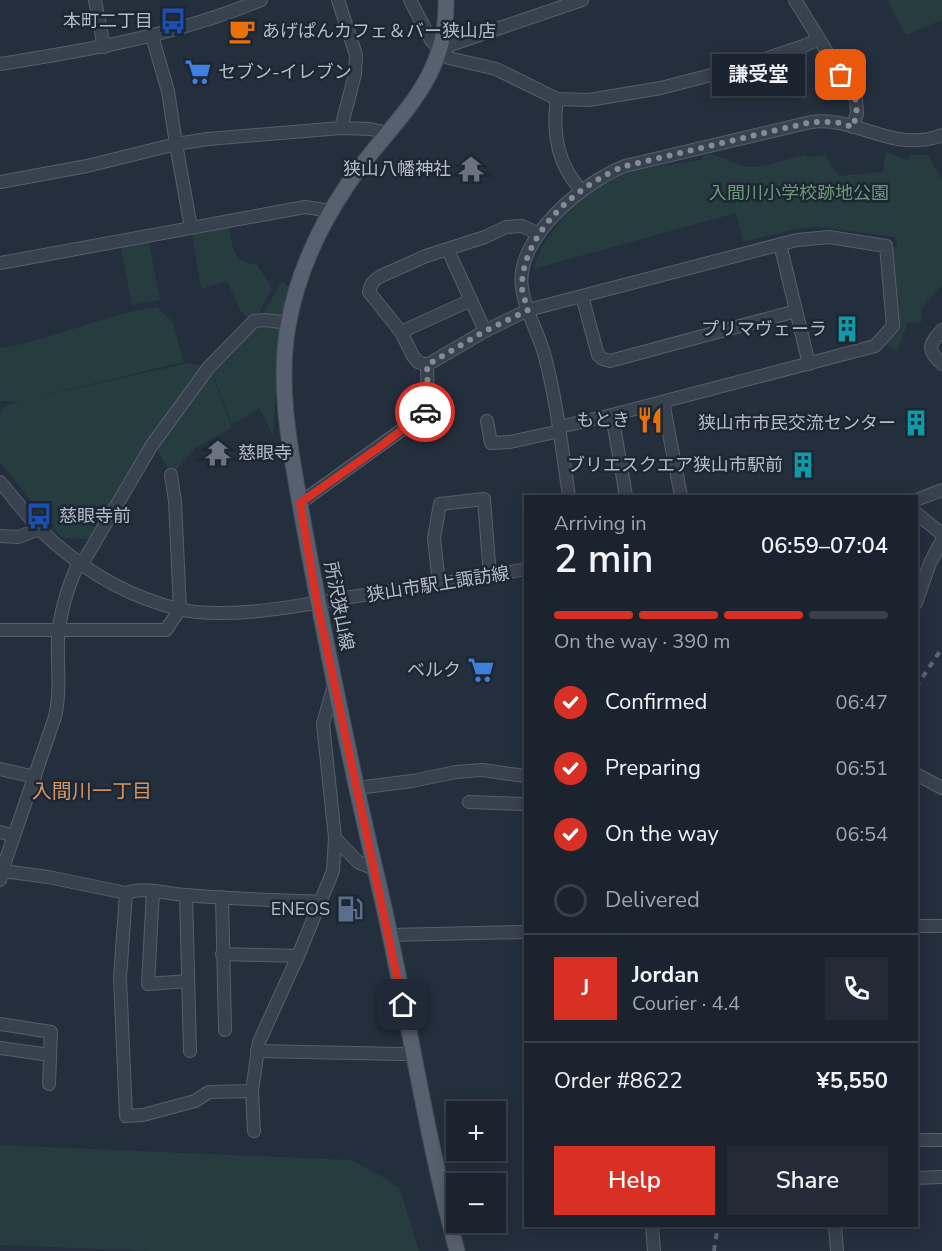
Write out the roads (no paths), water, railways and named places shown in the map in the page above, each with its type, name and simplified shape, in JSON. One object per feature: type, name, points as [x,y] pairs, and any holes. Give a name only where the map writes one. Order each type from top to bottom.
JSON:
[{"type":"main road","name":"所沢狭山線","points":[[446,0],[445,31],[441,48],[429,75],[413,103],[347,184],[313,243],[289,323],[285,348],[285,411],[317,603],[457,1251]]},
{"type":"street","points":[[95,0],[104,47]]},
{"type":"street","points":[[0,64],[104,47],[152,36],[201,22],[261,0]]},
{"type":"street","points":[[338,0],[356,55],[355,74],[341,128]]},
{"type":"street","points":[[410,0],[431,40],[449,58],[496,69],[557,99],[589,100],[661,88],[734,69],[819,39]]},
{"type":"street","points":[[441,48],[561,3],[582,0]]},
{"type":"street","points":[[795,0],[856,99],[857,113],[853,127]]},
{"type":"street","points":[[152,36],[168,91],[191,228]]},
{"type":"street","points":[[557,99],[554,117],[562,163],[581,190]]},
{"type":"street","points":[[569,495],[545,355],[521,286],[524,263],[539,234],[581,190],[625,166],[811,122],[836,122],[904,141],[918,142],[942,135]]},
{"type":"street","points":[[0,182],[87,166],[176,144],[208,139],[341,128],[370,129],[389,133]]},
{"type":"street","points":[[0,263],[305,207],[331,211]]},
{"type":"street","points":[[487,421],[491,443],[510,442],[875,346],[892,326],[886,246],[829,237],[780,244],[528,310],[485,331],[427,365],[418,362],[413,356],[401,332],[369,292],[370,286],[381,276],[426,256],[448,250],[512,225],[522,226],[539,234]]},
{"type":"street","points":[[780,244],[809,364]]},
{"type":"street","points":[[448,250],[485,331]]},
{"type":"street","points":[[582,296],[598,355],[610,361],[796,311]]},
{"type":"street","points":[[401,332],[471,300]]},
{"type":"street","points":[[289,323],[254,321],[209,367],[152,445],[81,563],[68,590],[59,629],[58,704],[35,777],[2,867],[126,893],[153,891],[186,896],[321,902]]},
{"type":"street","points":[[942,330],[933,341],[930,351],[942,364]]},
{"type":"street","points":[[300,503],[424,414],[428,400],[427,365]]},
{"type":"street","points":[[663,402],[681,495]]},
{"type":"street","points":[[612,415],[626,495]]},
{"type":"street","points":[[0,630],[166,630],[180,609],[175,501],[171,475]]},
{"type":"street","name":"狭山市駅上諏訪線","points":[[0,482],[40,529],[81,563],[129,592],[180,609],[247,611],[317,603],[524,569]]},
{"type":"street","points":[[918,499],[942,490]]},
{"type":"street","points":[[439,584],[434,538],[440,504],[484,499],[490,576]]},
{"type":"street","points":[[918,515],[942,534]]},
{"type":"street","points":[[0,536],[18,537],[40,529]]},
{"type":"street","points":[[918,597],[930,563],[942,540]]},
{"type":"street","points":[[254,1131],[252,1091],[258,1042],[298,956],[333,871],[335,838],[323,724],[334,684]]},
{"type":"street","points":[[0,769],[35,777]]},
{"type":"street","points":[[357,788],[482,770],[524,776]]},
{"type":"street","points":[[918,775],[942,788]]},
{"type":"street","points":[[469,802],[524,804]]},
{"type":"street","points":[[0,832],[14,836]]},
{"type":"street","points":[[335,838],[358,862],[374,869]]},
{"type":"street","points":[[153,891],[148,984],[188,981]]},
{"type":"street","points":[[126,893],[120,978],[126,1116],[143,1115],[195,1101],[209,1092],[252,1091]]},
{"type":"street","points":[[186,896],[190,1051]]},
{"type":"street","points":[[222,897],[225,1030]]},
{"type":"street","points":[[918,926],[942,926]]},
{"type":"street","points":[[389,935],[524,932]]},
{"type":"street","points":[[222,954],[298,956]]},
{"type":"street","points":[[0,1024],[51,1032],[49,1084]]},
{"type":"street","points":[[0,1048],[50,1055]]},
{"type":"street","points":[[257,1051],[402,1054],[413,1052]]},
{"type":"street","points":[[918,1140],[942,1140]]},
{"type":"street","points":[[918,1178],[942,1177]]},
{"type":"street","points":[[651,1227],[654,1251]]},
{"type":"street","points":[[835,1227],[837,1251]]},
{"type":"railway","points":[[918,684],[942,648]]},
{"type":"railway","points":[[714,1251],[718,1227]]},
{"type":"place","name":"本町二丁目","points":[[173,21]]},
{"type":"place","name":"あげぱんカフェ＆バー狭山店","points":[[242,31]]},
{"type":"place","name":"セブン-イレブン","points":[[198,72]]},
{"type":"place","name":"謙受堂","points":[[841,75]]},
{"type":"place","name":"狭山八幡神社","points":[[471,169]]},
{"type":"place","name":"プリマヴェーラ","points":[[847,329]]},
{"type":"place","name":"もとき","points":[[650,420]]},
{"type":"place","name":"狭山市市民交流センター","points":[[916,423]]},
{"type":"place","name":"慈眼寺","points":[[218,453]]},
{"type":"place","name":"ブリエスクエア狭山市駅前","points":[[803,465]]},
{"type":"place","name":"慈眼寺前","points":[[39,516]]},
{"type":"place","name":"ベルク","points":[[481,670]]},
{"type":"place","name":"ENEOS","points":[[350,909]]},
{"type":"district","name":"入間川一丁目","points":[[92,791]]},
{"type":"park label","name":"入間川小学校跡地公園","points":[[799,193]]}]
